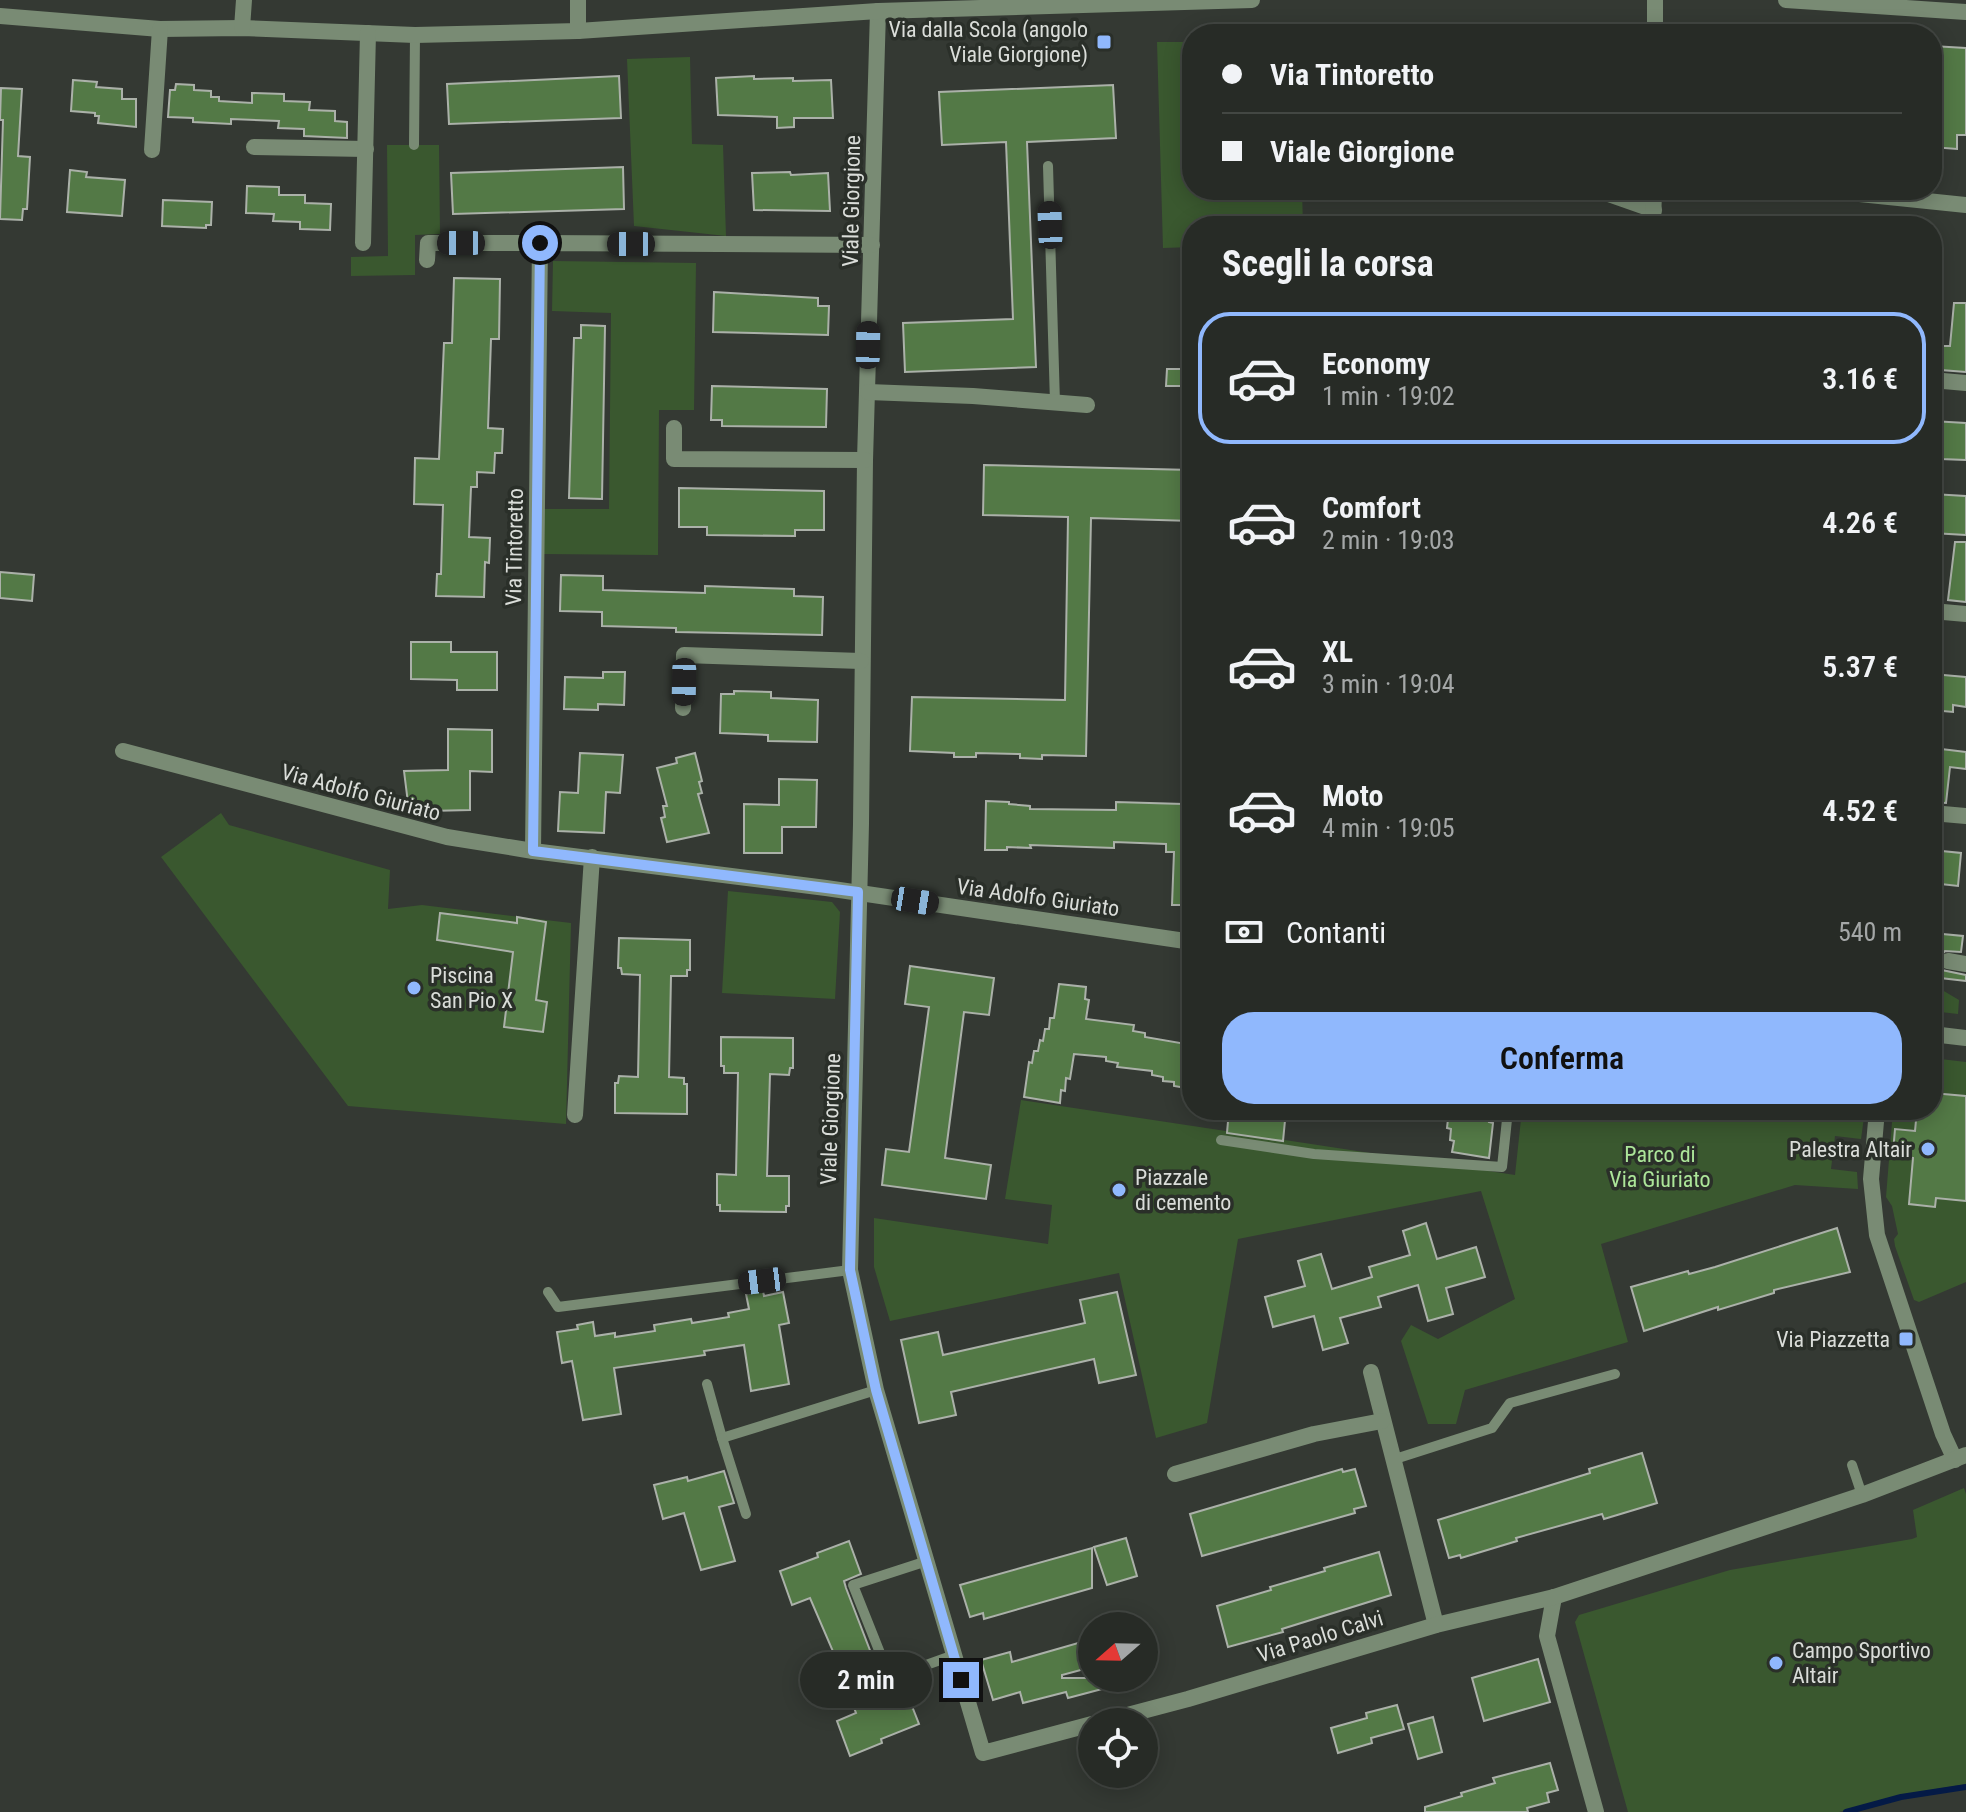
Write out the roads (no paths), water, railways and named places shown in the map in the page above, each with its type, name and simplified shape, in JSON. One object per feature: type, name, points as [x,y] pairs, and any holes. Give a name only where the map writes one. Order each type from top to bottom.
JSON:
[{"type":"street","points":[[242,28],[244,0]]},
{"type":"street","points":[[578,0],[578,31]]},
{"type":"street","points":[[0,16],[160,29],[242,28],[415,35],[578,31],[952,4],[1252,0]]},
{"type":"street","points":[[1655,0],[1655,24]]},
{"type":"street","points":[[1786,0],[1966,12]]},
{"type":"street","name":"Viale Giorgione","points":[[878,11],[865,460],[861,824],[850,1270],[876,1390],[983,1753],[1078,1728]]},
{"type":"street","points":[[152,150],[160,29]]},
{"type":"street","points":[[363,243],[368,33]]},
{"type":"street","points":[[254,147],[366,149]]},
{"type":"street","points":[[1617,200],[1650,216]]},
{"type":"street","points":[[1918,200],[1966,205]]},
{"type":"street","points":[[427,260],[428,243],[872,245]]},
{"type":"street","name":"Via Tintoretto","points":[[533,851],[540,243]]},
{"type":"street","points":[[1942,381],[1966,383]]},
{"type":"street","points":[[868,392],[1087,405]]},
{"type":"street","points":[[674,428],[674,459],[865,460]]},
{"type":"street","points":[[1942,612],[1966,614]]},
{"type":"street","points":[[683,708],[684,655],[861,661]]},
{"type":"street","name":"Via Adolfo Giuriato","points":[[123,751],[447,837],[533,851],[858,892],[1182,941]]},
{"type":"street","points":[[1942,814],[1966,816]]},
{"type":"street","points":[[575,1115],[592,857]]},
{"type":"street","points":[[1948,961],[1966,964]]},
{"type":"street","points":[[1942,1035],[1966,1038]]},
{"type":"street","points":[[1876,1120],[1871,1179],[1877,1235],[1921,1386],[1960,1458]]},
{"type":"street","points":[[1371,1372],[1436,1625]]},
{"type":"street","points":[[1175,1474],[1314,1434],[1382,1421]]},
{"type":"street","name":"Via Paolo Calvi","points":[[1154,1708],[1436,1625],[1554,1597],[1862,1495],[1960,1458]]},
{"type":"street","points":[[1554,1597],[1547,1636],[1596,1812]]},
{"type":"lane","points":[[414,145],[415,35]]},
{"type":"lane","points":[[1048,166],[1055,403]]},
{"type":"lane","points":[[1221,1140],[1314,1154],[1502,1167],[1507,1120]]},
{"type":"lane","points":[[548,1292],[558,1307],[850,1270]]},
{"type":"lane","points":[[1392,1460],[1492,1428],[1510,1403],[1615,1374]]},
{"type":"lane","points":[[707,1384],[746,1514]]},
{"type":"lane","points":[[722,1438],[876,1390]]},
{"type":"lane","points":[[1852,1465],[1862,1495]]},
{"type":"lane","points":[[927,1561],[853,1585],[890,1678],[954,1655]]},
{"type":"waterway","points":[[1846,1812],[1901,1797],[1966,1787]]},
{"type":"place","name":"Via dalla Scola (angolo Viale Giorgione)","points":[[1104,42]]},
{"type":"place","name":"Piscina San Pio X","points":[[414,988]]},
{"type":"place","name":"Palestra Altair","points":[[1928,1149]]},
{"type":"place","name":"Piazzale di cemento","points":[[1119,1190]]},
{"type":"place","name":"Via Piazzetta","points":[[1906,1339]]},
{"type":"place","name":"Campo Sportivo Altair","points":[[1776,1663]]},
{"type":"park label","name":"Parco di Via Giuriato","points":[[1660,1166]]}]
